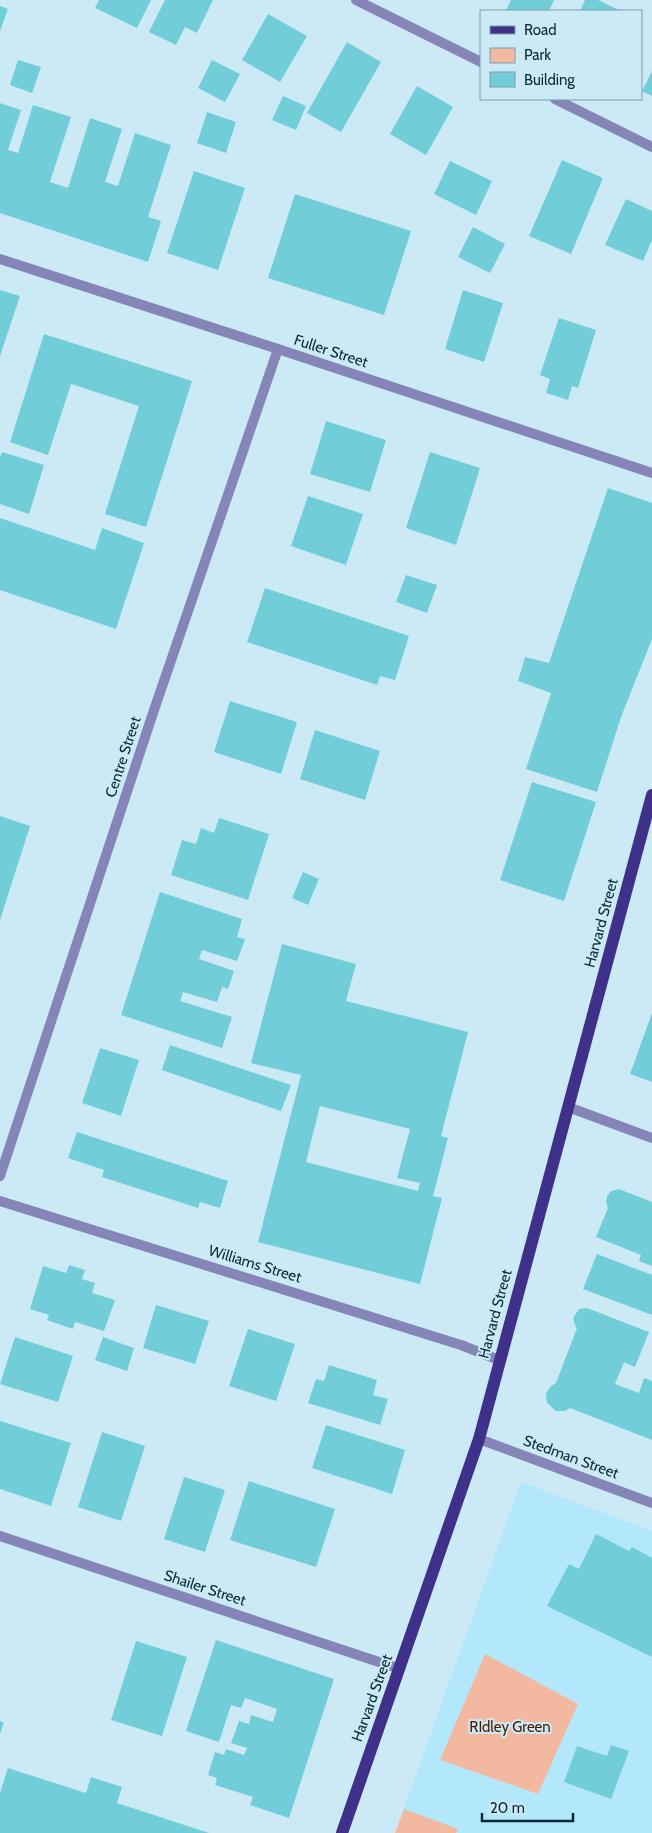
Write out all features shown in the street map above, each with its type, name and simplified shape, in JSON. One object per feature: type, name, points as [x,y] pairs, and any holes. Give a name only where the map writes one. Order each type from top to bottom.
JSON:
[{"type":"main road","name":"Harvard Street","points":[[342,1833],[479,1439],[652,795]]},
{"type":"street","points":[[356,0],[480,62]]},
{"type":"street","points":[[557,100],[652,147]]},
{"type":"street","name":"Fuller Street","points":[[0,258],[652,474]]},
{"type":"street","name":"Centre Street","points":[[0,1176],[157,701],[278,349]]},
{"type":"street","points":[[568,1107],[652,1138]]},
{"type":"street","name":"Williams Street","points":[[0,1201],[460,1345],[500,1360]]},
{"type":"street","name":"Stedman Street","points":[[479,1439],[652,1503]]},
{"type":"street","name":"Shailer Street","points":[[0,1536],[400,1669]]},
{"type":"shaded area","points":[[521,1482],[652,1531],[652,1833],[395,1833]]},
{"type":"green space","name":"RIdley Green","points":[[485,1654],[578,1704],[538,1794],[440,1760]]},
{"type":"green space","points":[[404,1809],[458,1829],[456,1833],[395,1833]]},
{"type":"building","points":[[99,0],[151,0],[137,28],[95,8]]},
{"type":"building","points":[[165,0],[213,0],[197,33],[185,27],[176,45],[149,32]]},
{"type":"building","points":[[511,0],[554,0],[549,10],[506,10]]},
{"type":"building","points":[[585,0],[598,0],[619,10],[580,10]]},
{"type":"building","points":[[0,6],[8,9],[0,31]]},
{"type":"building","points":[[268,14],[307,36],[280,82],[242,60]]},
{"type":"building","points":[[347,42],[381,62],[341,132],[307,113]]},
{"type":"building","points":[[18,60],[41,67],[32,93],[10,85]]},
{"type":"building","points":[[212,60],[240,74],[225,102],[198,88]]},
{"type":"building","points":[[652,71],[652,96],[642,91]]},
{"type":"building","points":[[417,86],[453,107],[426,155],[390,134]]},
{"type":"building","points":[[283,96],[306,106],[296,130],[272,120]]},
{"type":"building","points":[[0,103],[21,110],[8,150],[18,153],[33,105],[71,117],[50,182],[68,188],[90,118],[122,129],[105,182],[118,186],[135,133],[171,145],[148,217],[161,221],[148,262],[0,213]]},
{"type":"building","points":[[207,112],[236,122],[226,153],[197,143]]},
{"type":"building","points":[[562,160],[603,178],[571,254],[529,236]]},
{"type":"building","points":[[450,161],[492,181],[476,215],[434,194]]},
{"type":"building","points":[[194,171],[245,188],[218,270],[167,253]]},
{"type":"building","points":[[295,194],[411,231],[384,315],[268,278]]},
{"type":"building","points":[[626,199],[652,211],[652,240],[643,261],[605,245]]},
{"type":"building","points":[[473,227],[505,244],[490,273],[458,257]]},
{"type":"building","points":[[0,290],[20,296],[0,356]]},
{"type":"building","points":[[463,290],[503,303],[484,362],[445,349]]},
{"type":"building","points":[[559,318],[596,330],[578,388],[572,386],[568,400],[546,393],[550,379],[540,375]]},
{"type":"building","points":[[44,334],[192,381],[146,527],[105,514],[139,406],[71,384],[48,455],[10,442]]},
{"type":"building","points":[[326,421],[386,440],[370,492],[310,474]]},
{"type":"building","points":[[2,452],[44,465],[29,514],[0,504],[0,457]]},
{"type":"building","points":[[430,452],[480,468],[456,545],[406,528]]},
{"type":"building","points":[[608,488],[652,503],[652,639],[621,717],[597,792],[526,769],[551,693],[518,681],[525,657],[549,663]]},
{"type":"building","points":[[308,496],[363,514],[346,565],[291,546]]},
{"type":"building","points":[[0,518],[95,550],[102,528],[144,543],[116,629],[0,590]]},
{"type":"building","points":[[406,575],[437,585],[427,613],[396,602]]},
{"type":"building","points":[[265,588],[409,636],[395,680],[380,676],[377,685],[247,642]]},
{"type":"building","points":[[230,701],[297,722],[281,774],[214,752]]},
{"type":"building","points":[[315,730],[380,751],[365,800],[300,779]]},
{"type":"building","points":[[532,782],[596,802],[564,901],[500,880]]},
{"type":"building","points":[[0,816],[30,826],[0,920]]},
{"type":"building","points":[[219,818],[269,834],[248,900],[171,875],[182,840],[196,844],[201,828],[214,833]]},
{"type":"building","points":[[303,872],[319,879],[308,905],[292,898]]},
{"type":"building","points":[[160,892],[242,919],[237,937],[245,939],[237,961],[202,950],[199,959],[234,971],[228,989],[222,987],[217,1002],[183,992],[180,1001],[232,1017],[222,1048],[121,1015]]},
{"type":"building","points":[[282,944],[356,964],[346,1001],[468,1032],[441,1136],[448,1138],[433,1196],[442,1198],[420,1284],[258,1242],[301,1075],[251,1063]],"holes":[[[320,1106],[410,1129],[397,1178],[420,1183],[418,1191],[306,1162]]]},
{"type":"building","points":[[652,1013],[652,1082],[630,1074]]},
{"type":"building","points":[[170,1045],[291,1085],[281,1111],[162,1070]]},
{"type":"building","points":[[100,1048],[139,1060],[121,1116],[82,1103]]},
{"type":"building","points":[[77,1132],[228,1181],[220,1208],[200,1202],[198,1208],[102,1177],[104,1170],[68,1158]]},
{"type":"building","points":[[619,1189],[652,1202],[652,1266],[639,1261],[641,1255],[596,1237],[608,1208],[607,1196],[611,1191]]},
{"type":"building","points":[[597,1254],[652,1275],[652,1315],[583,1289]]},
{"type":"building","points":[[69,1265],[85,1270],[82,1279],[95,1283],[92,1293],[115,1300],[104,1331],[75,1322],[73,1329],[47,1320],[49,1315],[30,1309],[43,1266],[66,1273]]},
{"type":"building","points":[[156,1305],[209,1321],[195,1364],[143,1348]]},
{"type":"building","points":[[587,1308],[649,1332],[635,1367],[624,1362],[615,1384],[639,1393],[644,1378],[652,1381],[652,1440],[570,1408],[565,1411],[556,1411],[547,1403],[546,1393],[556,1383],[577,1328],[573,1318],[579,1309]]},
{"type":"building","points":[[248,1329],[295,1344],[276,1401],[229,1386]]},
{"type":"building","points":[[15,1337],[73,1356],[58,1402],[0,1384]]},
{"type":"building","points":[[103,1337],[134,1348],[127,1371],[95,1360]]},
{"type":"building","points":[[329,1365],[377,1380],[373,1395],[388,1399],[380,1425],[308,1403],[316,1379],[324,1381]]},
{"type":"building","points":[[0,1421],[71,1443],[51,1506],[0,1489]]},
{"type":"building","points":[[326,1425],[405,1450],[392,1494],[312,1468]]},
{"type":"building","points":[[102,1432],[145,1446],[121,1521],[78,1507]]},
{"type":"building","points":[[184,1477],[225,1490],[205,1552],[164,1539]]},
{"type":"building","points":[[249,1481],[335,1509],[316,1567],[230,1540]]},
{"type":"building","points":[[596,1534],[629,1551],[632,1547],[652,1558],[652,1657],[547,1606],[569,1564],[579,1569]]},
{"type":"building","points":[[216,1640],[334,1679],[289,1818],[250,1805],[253,1797],[215,1785],[217,1778],[208,1775],[215,1752],[224,1755],[226,1749],[244,1755],[247,1748],[231,1743],[239,1721],[249,1724],[251,1715],[273,1722],[277,1709],[245,1698],[241,1708],[231,1705],[219,1742],[186,1731]]},
{"type":"building","points":[[136,1641],[187,1657],[162,1736],[111,1720]]},
{"type":"building","points":[[0,1721],[4,1723],[0,1734]]},
{"type":"building","points":[[611,1745],[629,1751],[611,1799],[564,1782],[577,1746],[607,1756]]},
{"type":"building","points":[[8,1768],[86,1793],[91,1777],[122,1787],[117,1803],[209,1833],[0,1833],[0,1793]]}]
